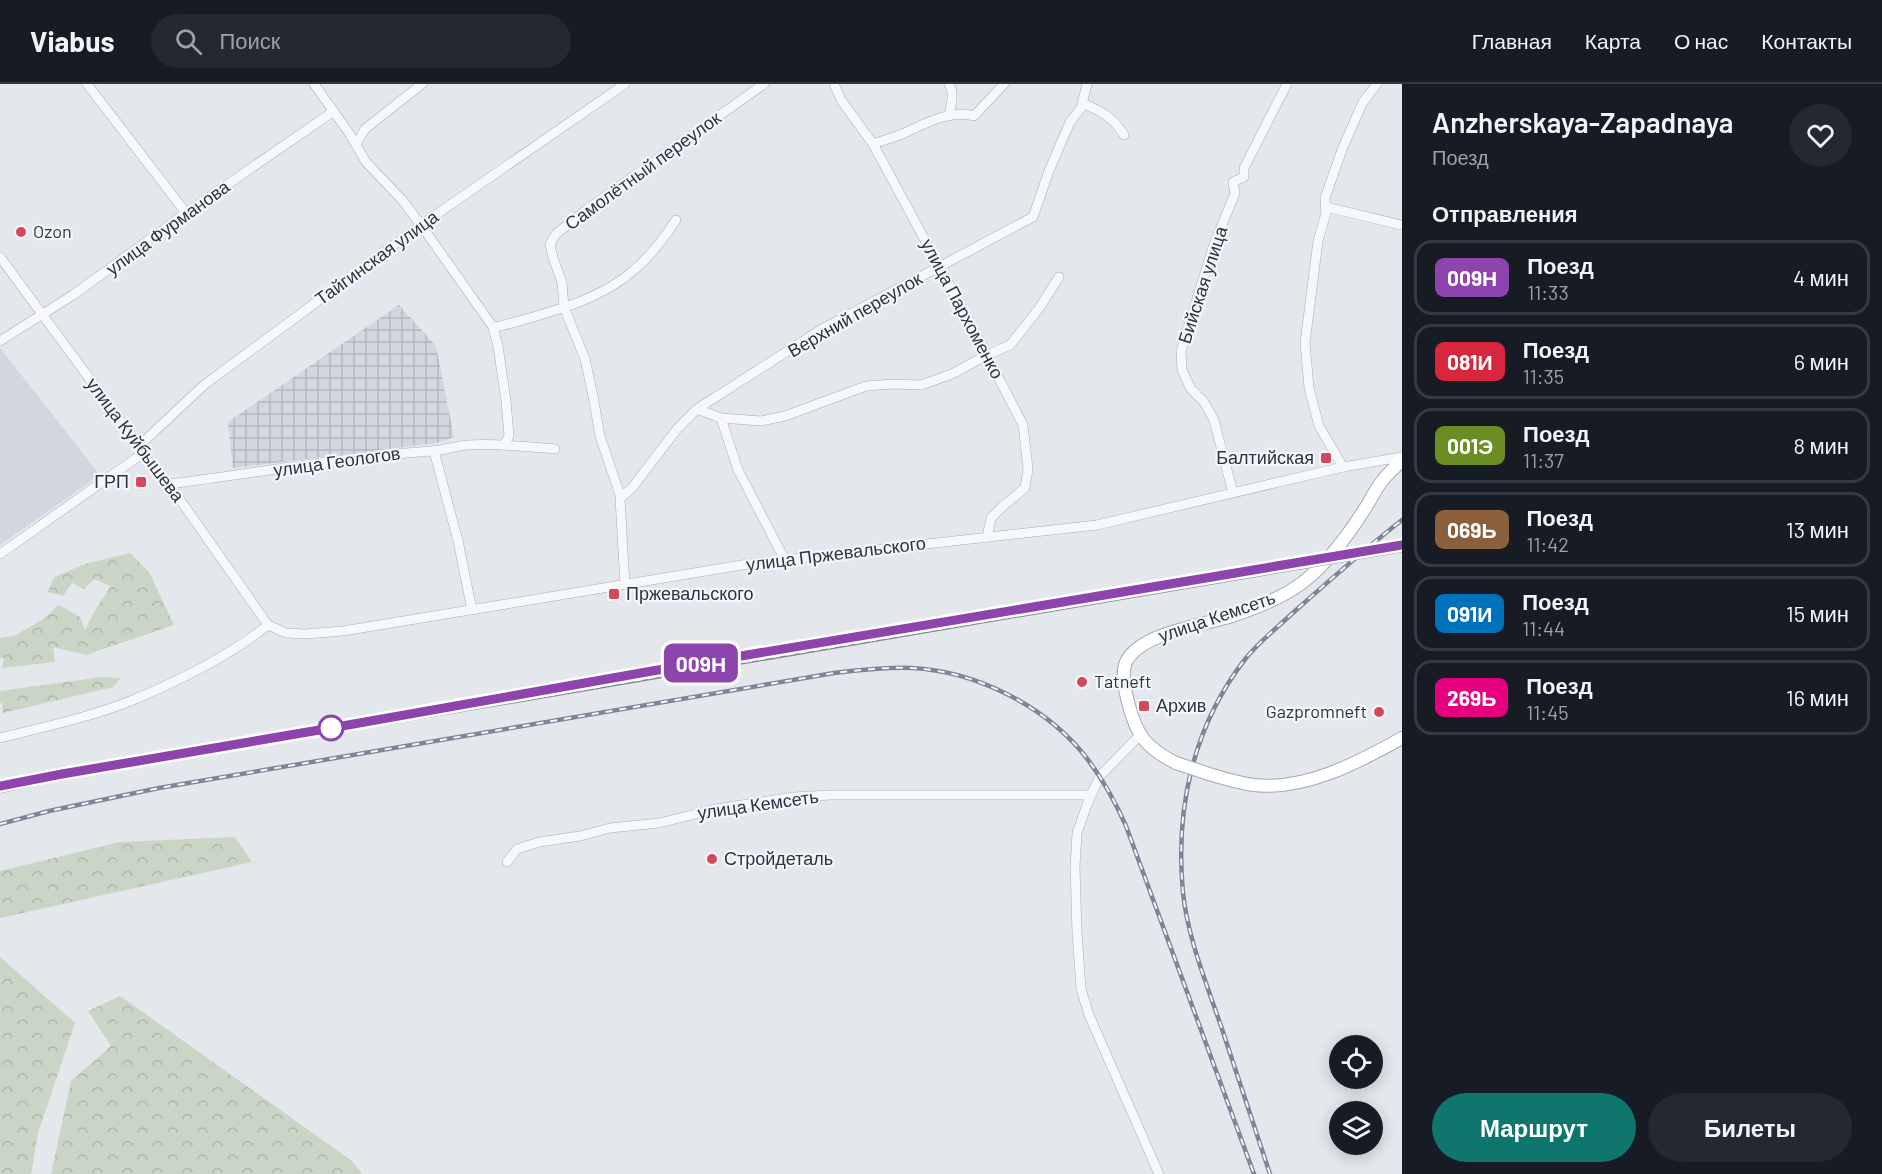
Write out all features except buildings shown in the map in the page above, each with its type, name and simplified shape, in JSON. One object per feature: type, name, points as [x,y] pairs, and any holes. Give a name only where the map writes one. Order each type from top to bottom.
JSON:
[{"type":"main road","name":"улица Кемсеть","points":[[1402,458],[1382,480],[1366,508],[1322,566],[1296,587],[1246,611],[1158,637],[1136,649],[1125,666],[1124,681],[1130,709],[1140,735],[1158,753],[1176,763],[1209,774],[1255,785],[1295,783],[1332,773],[1369,757],[1402,738]]},
{"type":"street","points":[[87,84],[186,213]]},
{"type":"street","points":[[314,84],[349,133],[366,162],[403,201],[493,327],[506,401],[509,436],[504,445]]},
{"type":"street","points":[[356,144],[365,129],[422,84]]},
{"type":"street","name":"Тайгинская улица","points":[[0,554],[141,450],[204,385],[421,225],[625,84]]},
{"type":"street","name":"Самолётный переулок","points":[[625,585],[621,498],[600,436],[585,359],[564,307],[562,282],[550,244],[556,234],[586,210],[764,84]]},
{"type":"street","name":"улица Пархоменко","points":[[834,84],[842,100],[873,144],[1023,425],[1028,468],[1025,488],[991,518],[987,537]]},
{"type":"street","points":[[949,84],[953,99],[949,116]]},
{"type":"street","points":[[873,144],[932,120],[949,116],[974,116],[1004,84]]},
{"type":"street","name":"Верхний переулок","points":[[697,409],[822,329],[1033,217],[1070,122],[1081,108],[1087,84]]},
{"type":"street","name":"Бийская улица","points":[[1233,493],[1214,420],[1204,402],[1191,389],[1182,370],[1181,351],[1213,247],[1235,193],[1233,182],[1244,177],[1244,168],[1287,84]]},
{"type":"street","points":[[1343,467],[1319,426],[1309,388],[1305,343],[1318,242],[1326,213],[1325,198],[1343,147],[1363,102],[1377,84]]},
{"type":"street","points":[[1082,103],[1115,120],[1124,135]]},
{"type":"street","name":"улица Фурманова","points":[[0,341],[43,315],[334,111]]},
{"type":"street","points":[[349,133],[365,129]]},
{"type":"street","points":[[1326,207],[1402,225]]},
{"type":"street","points":[[493,327],[564,307],[601,292],[634,271],[663,240],[676,220]]},
{"type":"street","name":"улица Куйбышева","points":[[0,257],[141,450],[169,484],[268,624]]},
{"type":"street","points":[[621,498],[632,488],[676,429],[697,409],[721,418],[761,421],[785,416],[866,387],[893,384],[921,385],[952,374],[1010,345],[1038,310],[1059,277]]},
{"type":"street","points":[[721,418],[738,470],[785,560]]},
{"type":"street","name":"улица Геологов","points":[[169,484],[331,461],[415,451],[434,451],[468,445],[555,448]]},
{"type":"street","points":[[434,451],[458,542],[472,610]]},
{"type":"street","name":"улица Пржевальского","points":[[268,624],[286,633],[343,631],[748,564],[1097,525],[1343,467],[1402,458]]},
{"type":"street","points":[[0,738],[85,716],[128,702],[210,664],[268,624]]},
{"type":"street","points":[[1140,735],[1100,776],[1077,833],[1075,849],[1077,932],[1081,989],[1089,1015],[1160,1174]]},
{"type":"street","name":"улица Кемсеть","points":[[507,862],[517,849],[538,842],[580,836],[610,828],[659,823],[716,809],[794,796],[1090,799]]},
{"type":"shaded area","points":[[399,305],[436,346],[454,437],[437,443],[233,468],[228,422]]},
{"type":"shaded area","points":[[0,348],[100,475],[0,545]]},
{"type":"green space","points":[[130,553],[149,572],[174,625],[86,655],[53,647],[55,662],[2,668],[4,658],[0,658],[0,638],[14,636],[42,620],[59,605],[80,617],[85,630],[111,586],[94,579],[84,589],[72,583],[63,596],[48,592],[54,577],[85,564]]},
{"type":"green space","points":[[102,677],[121,678],[113,687],[3,713],[0,691]]},
{"type":"green space","points":[[235,837],[252,862],[0,918],[0,871],[120,842]]},
{"type":"green space","points":[[0,957],[75,1023],[38,1133],[31,1174],[0,1174]]},
{"type":"green space","points":[[120,996],[352,1161],[362,1174],[51,1174],[71,1081],[111,1046],[88,1011]]},
{"type":"railway","points":[[1270,1174],[1189,928],[1183,893],[1181,861],[1185,799],[1201,740],[1213,711],[1246,658],[1308,599],[1402,520]]},
{"type":"railway","points":[[0,791],[62,778],[1402,550]]},
{"type":"railway","points":[[0,824],[49,811],[159,788],[834,673],[882,668],[912,668],[935,670],[959,676],[1005,693],[1046,719],[1081,751],[1106,787],[1126,826],[1254,1174]]},
{"type":"train","name":"009Н","points":[[0,786],[652,671],[1402,545]]},
{"type":"place","name":"Ozon","points":[[21,232]]},
{"type":"place","name":"Балтийская","points":[[1326,458]]},
{"type":"place","name":"ГРП","points":[[141,482]]},
{"type":"place","name":"Пржевальского","points":[[614,594]]},
{"type":"place","name":"Tatneft","points":[[1082,682]]},
{"type":"place","name":"Архив","points":[[1144,706]]},
{"type":"place","name":"Gazpromneft","points":[[1379,712]]},
{"type":"place","name":"Стройдеталь","points":[[712,859]]}]
